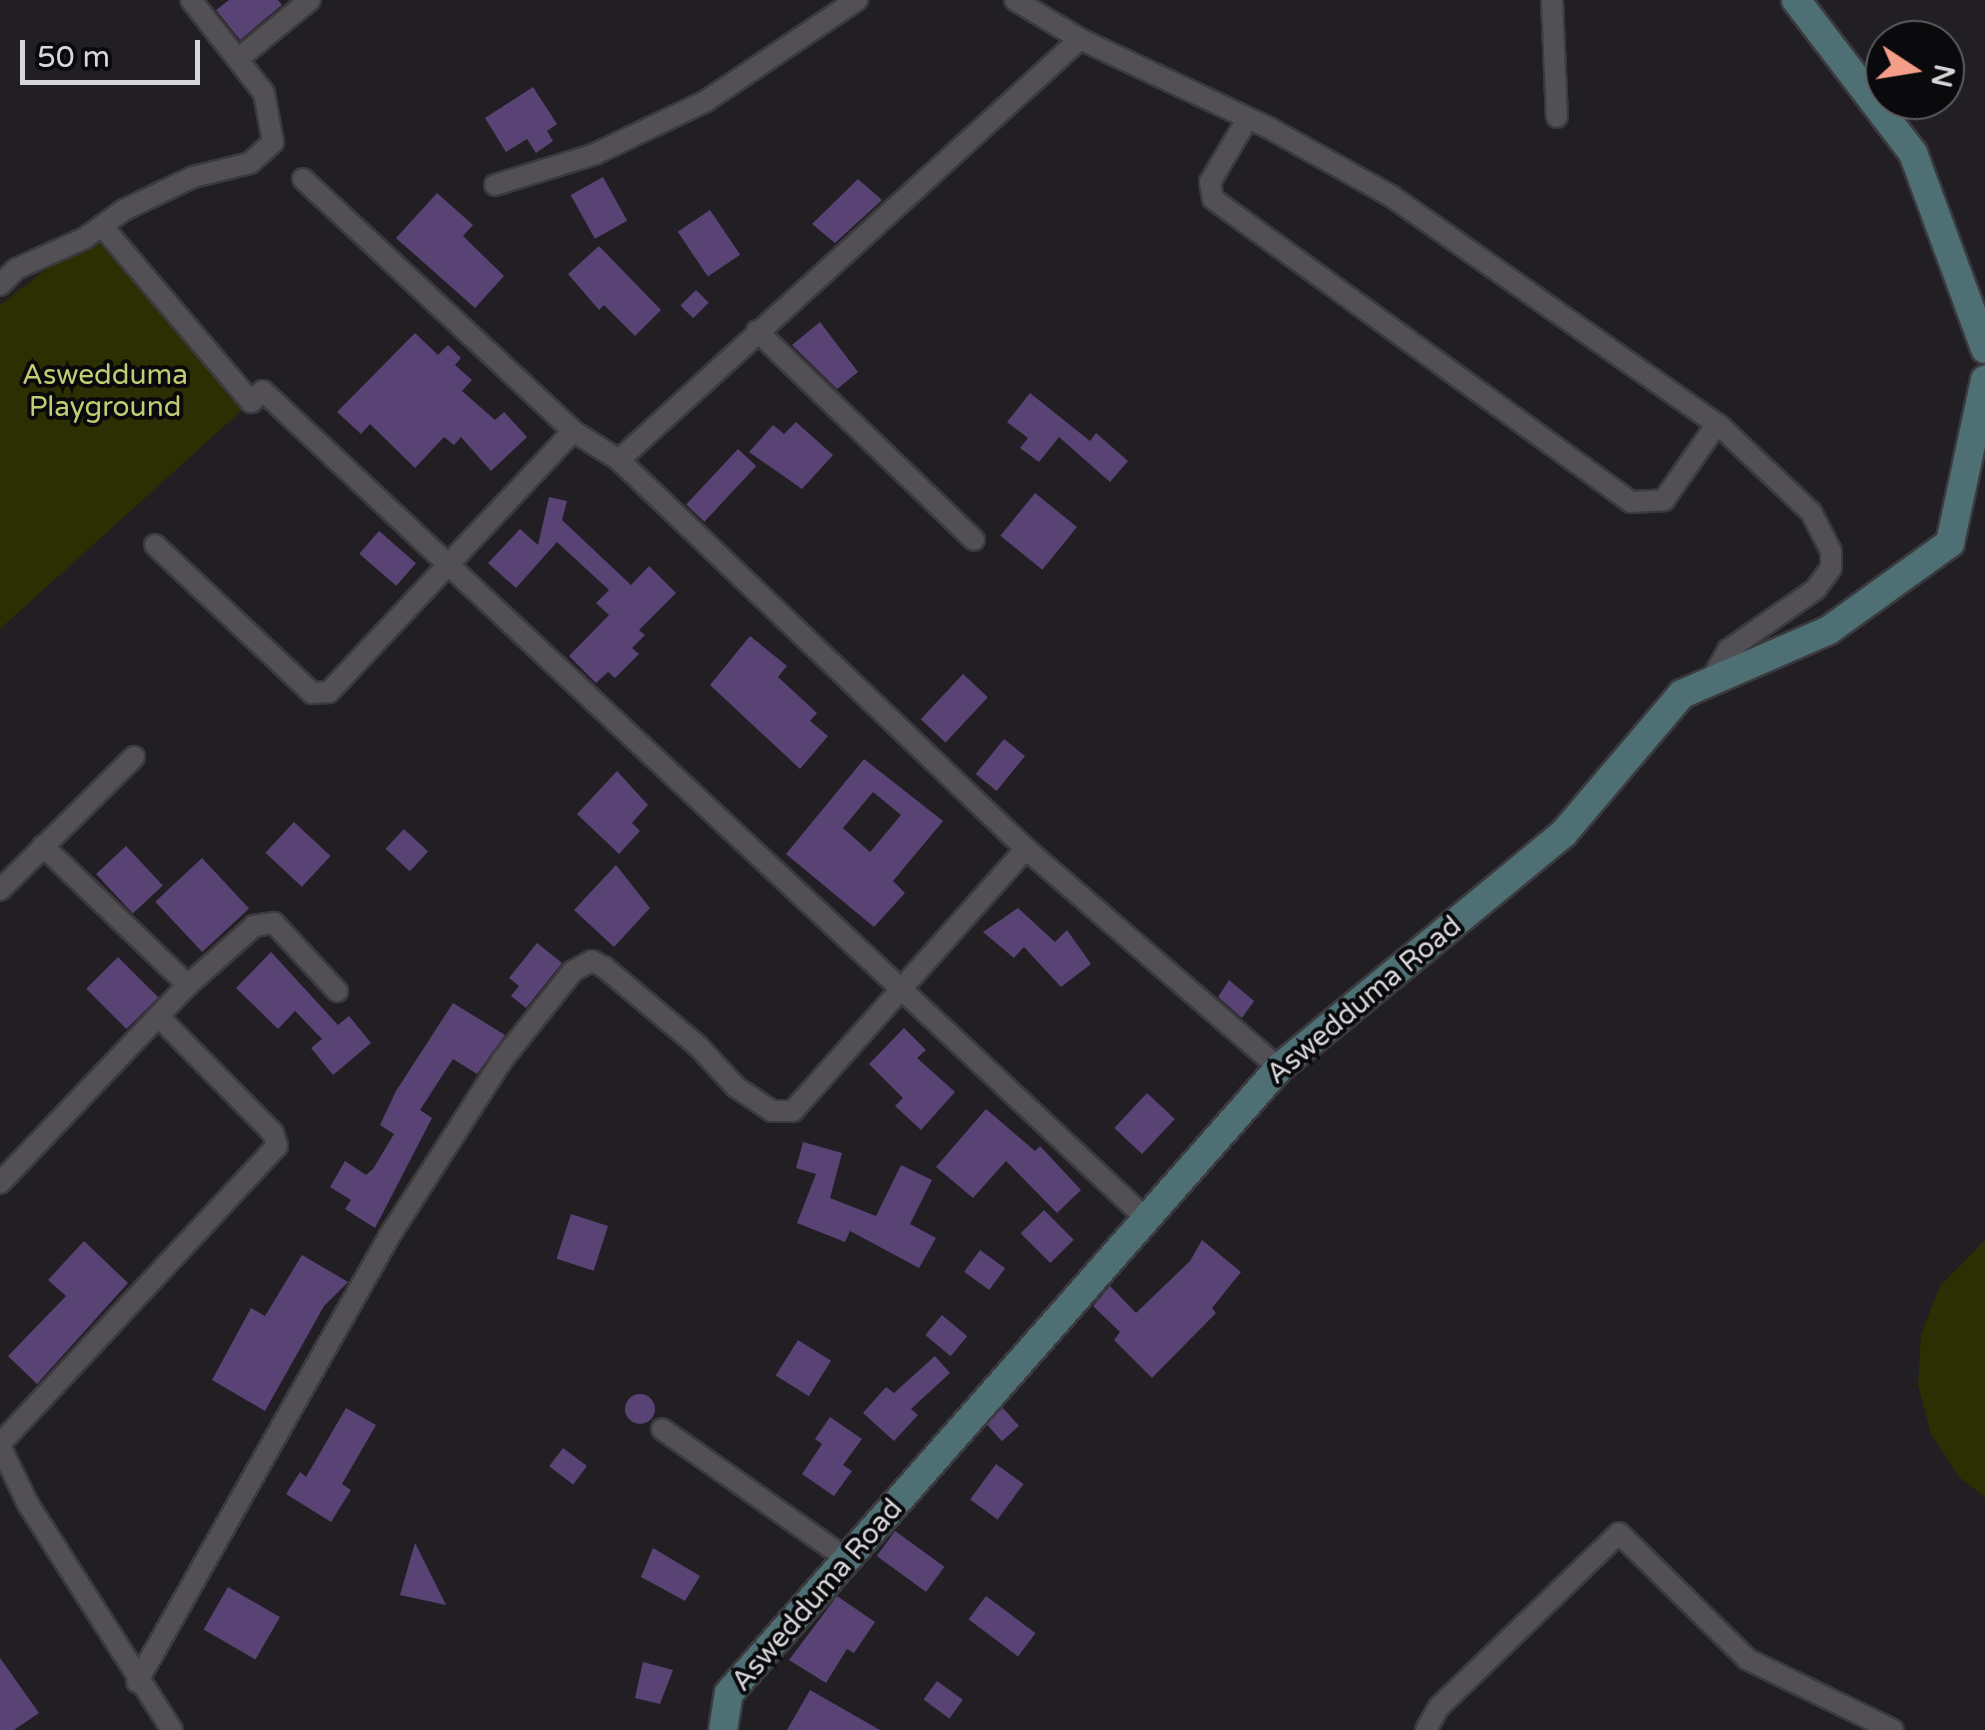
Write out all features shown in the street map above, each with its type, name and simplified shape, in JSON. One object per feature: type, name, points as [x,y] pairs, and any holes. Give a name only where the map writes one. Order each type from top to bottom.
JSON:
[{"type":"street","points":[[0,285],[16,269],[194,176],[250,164],[272,142],[264,92],[191,0]]},
{"type":"street","points":[[238,58],[310,0]]},
{"type":"street","points":[[494,185],[595,154],[706,102],[857,0]]},
{"type":"street","points":[[1015,0],[1080,39],[1248,118],[1391,196],[1717,424],[1811,512],[1831,551],[1831,568],[1816,589],[1728,650],[1711,681]]},
{"type":"street","points":[[1552,0],[1556,117]]},
{"type":"street","points":[[1796,0],[1913,153],[1985,348]]},
{"type":"street","points":[[619,460],[1080,39]]},
{"type":"street","points":[[1248,118],[1210,182],[1213,199],[1632,502],[1664,500],[1717,424]]},
{"type":"street","points":[[304,179],[573,430],[619,460],[1026,848],[1279,1068]]},
{"type":"street","points":[[102,226],[251,402],[263,391],[450,561],[1139,1212]]},
{"type":"street","points":[[757,331],[974,540]]},
{"type":"street","name":"Aswedduma Road","points":[[723,1730],[729,1693],[1279,1068],[1564,832],[1682,694],[1829,630],[1950,543],[1985,380]]},
{"type":"street","points":[[155,545],[312,693],[329,692],[573,430]]},
{"type":"street","points":[[0,890],[134,757]]},
{"type":"street","points":[[43,846],[188,985]]},
{"type":"street","points":[[137,1682],[390,1236],[502,1059],[573,971],[592,961],[604,967],[698,1046],[736,1087],[772,1111],[793,1111],[900,984],[1026,848]]},
{"type":"street","points":[[0,1183],[188,985],[242,934],[274,923],[337,991]]},
{"type":"street","points":[[158,1016],[272,1133],[276,1146],[0,1444],[28,1504],[137,1682],[172,1730]]},
{"type":"street","points":[[662,1429],[846,1559]]},
{"type":"street","points":[[1426,1730],[1439,1707],[1619,1533],[1747,1658],[1893,1730]]},
{"type":"green space","name":"Aswedduma Playground","points":[[102,226],[251,402],[0,629],[0,305]]},
{"type":"green space","points":[[1985,1240],[1985,1497],[1959,1477],[1931,1434],[1918,1385],[1921,1334],[1940,1286]]},
{"type":"building","points":[[229,0],[278,0],[282,5],[240,40],[216,10]]},
{"type":"building","points":[[533,87],[557,124],[547,131],[553,141],[536,153],[527,139],[506,152],[485,118]]},
{"type":"building","points":[[603,177],[627,221],[595,239],[571,195]]},
{"type":"building","points":[[858,179],[882,200],[835,243],[812,224]]},
{"type":"building","points":[[437,193],[473,225],[463,236],[504,276],[475,308],[396,238]]},
{"type":"building","points":[[710,210],[740,255],[708,277],[678,232]]},
{"type":"building","points":[[599,246],[661,310],[635,336],[604,305],[599,310],[568,274]]},
{"type":"building","points":[[696,290],[709,303],[693,318],[680,306]]},
{"type":"building","points":[[820,322],[858,372],[837,389],[792,345]]},
{"type":"building","points":[[415,333],[438,355],[448,345],[461,358],[455,365],[472,380],[462,391],[495,420],[504,412],[527,437],[491,471],[461,437],[454,445],[444,437],[415,468],[370,424],[361,434],[337,412]]},
{"type":"building","points":[[1030,393],[1090,441],[1096,433],[1128,461],[1110,482],[1059,437],[1039,462],[1020,448],[1028,438],[1007,422]]},
{"type":"building","points":[[796,422],[833,455],[802,489],[749,452],[773,425],[784,434]]},
{"type":"building","points":[[738,449],[756,466],[704,522],[686,505]]},
{"type":"building","points":[[1035,493],[1077,527],[1042,570],[1000,536]]},
{"type":"building","points":[[549,497],[567,501],[562,520],[631,585],[649,566],[676,593],[639,630],[645,635],[632,648],[639,654],[615,678],[608,672],[596,683],[569,656],[609,615],[596,603],[609,590],[557,542],[516,588],[488,563],[520,529],[538,545]]},
{"type":"building","points":[[379,531],[416,563],[396,586],[359,554]]},
{"type":"building","points":[[750,636],[787,666],[778,677],[817,713],[810,721],[828,736],[800,769],[710,685]]},
{"type":"building","points":[[963,674],[988,697],[946,743],[921,719]]},
{"type":"building","points":[[1004,739],[1025,756],[997,791],[976,774]]},
{"type":"building","points":[[864,759],[943,821],[893,881],[905,893],[874,927],[786,854]],"holes":[[[873,792],[901,815],[870,852],[843,828]]]},
{"type":"building","points":[[617,771],[648,805],[632,823],[640,831],[619,854],[577,814]]},
{"type":"building","points":[[294,822],[331,856],[302,887],[265,853]]},
{"type":"building","points":[[404,829],[428,852],[410,871],[386,849]]},
{"type":"building","points":[[126,846],[163,885],[133,913],[96,874]]},
{"type":"building","points":[[202,858],[249,908],[202,952],[155,902]]},
{"type":"building","points":[[616,865],[650,908],[614,947],[574,910]]},
{"type":"building","points":[[1018,908],[1055,942],[1067,930],[1091,964],[1061,987],[1024,947],[1014,958],[983,932]]},
{"type":"building","points":[[537,943],[562,963],[526,1008],[511,996],[519,986],[509,978]]},
{"type":"building","points":[[271,952],[338,1025],[349,1016],[371,1043],[333,1075],[311,1048],[322,1039],[295,1011],[278,1029],[236,988]]},
{"type":"building","points":[[118,957],[158,997],[126,1029],[86,989]]},
{"type":"building","points":[[1229,980],[1254,1001],[1242,1018],[1218,997]]},
{"type":"building","points":[[453,1003],[505,1035],[477,1074],[453,1059],[420,1110],[432,1118],[375,1228],[345,1209],[351,1200],[330,1187],[345,1161],[366,1175],[373,1169],[394,1134],[380,1125],[396,1091]]},
{"type":"building","points":[[904,1028],[926,1050],[917,1058],[955,1092],[921,1130],[895,1106],[903,1098],[869,1064]]},
{"type":"building","points":[[1147,1093],[1175,1119],[1142,1154],[1114,1128]]},
{"type":"building","points":[[986,1109],[1035,1151],[1040,1146],[1081,1190],[1057,1213],[1006,1161],[973,1198],[936,1167]]},
{"type":"building","points":[[803,1142],[842,1153],[830,1198],[876,1216],[901,1165],[932,1180],[910,1224],[936,1238],[919,1268],[850,1231],[845,1242],[797,1223],[816,1174],[796,1168]]},
{"type":"building","points":[[1044,1210],[1074,1240],[1050,1263],[1021,1233]]},
{"type":"building","points":[[571,1214],[608,1226],[594,1271],[556,1259]]},
{"type":"building","points":[[1202,1240],[1241,1272],[1212,1308],[1216,1313],[1152,1378],[1114,1340],[1120,1332],[1093,1306],[1110,1286],[1136,1313],[1190,1261]]},
{"type":"building","points":[[84,1241],[128,1283],[37,1384],[8,1356],[66,1296],[48,1280]]},
{"type":"building","points":[[980,1250],[1005,1268],[989,1290],[964,1272]]},
{"type":"building","points":[[302,1255],[348,1282],[324,1306],[265,1411],[212,1380],[251,1308],[265,1316]]},
{"type":"building","points":[[942,1315],[967,1336],[951,1356],[925,1335]]},
{"type":"building","points":[[798,1340],[831,1361],[809,1396],[776,1376]]},
{"type":"building","points":[[935,1356],[950,1373],[911,1409],[918,1415],[894,1441],[863,1413],[886,1387],[894,1393]]},
{"type":"building","points":[[640,1394],[651,1398],[655,1409],[651,1420],[640,1424],[629,1420],[625,1409],[629,1398]]},
{"type":"building","points":[[346,1408],[376,1425],[342,1484],[351,1490],[331,1522],[286,1494],[300,1472],[306,1477]]},
{"type":"building","points":[[1003,1408],[1019,1426],[1002,1441],[986,1423]]},
{"type":"building","points":[[830,1417],[862,1439],[843,1465],[852,1471],[834,1496],[802,1474],[822,1444],[815,1439]]},
{"type":"building","points":[[563,1448],[587,1466],[573,1484],[549,1466]]},
{"type":"building","points":[[996,1464],[1024,1484],[998,1520],[970,1500]]},
{"type":"building","points":[[895,1531],[944,1567],[926,1592],[877,1556]]},
{"type":"building","points":[[415,1543],[446,1605],[400,1595]]},
{"type":"building","points":[[653,1548],[700,1576],[685,1601],[641,1577]]},
{"type":"building","points":[[228,1587],[280,1617],[255,1659],[204,1629]]},
{"type":"building","points":[[837,1596],[875,1622],[854,1653],[847,1649],[826,1683],[789,1660]]},
{"type":"building","points":[[986,1596],[1036,1633],[1018,1656],[969,1619]]},
{"type":"building","points":[[0,1658],[39,1713],[14,1730],[0,1730]]},
{"type":"building","points":[[643,1662],[673,1670],[660,1704],[635,1698]]},
{"type":"building","points":[[937,1681],[963,1700],[949,1718],[923,1700]]},
{"type":"building","points":[[810,1690],[880,1730],[787,1730]]}]
